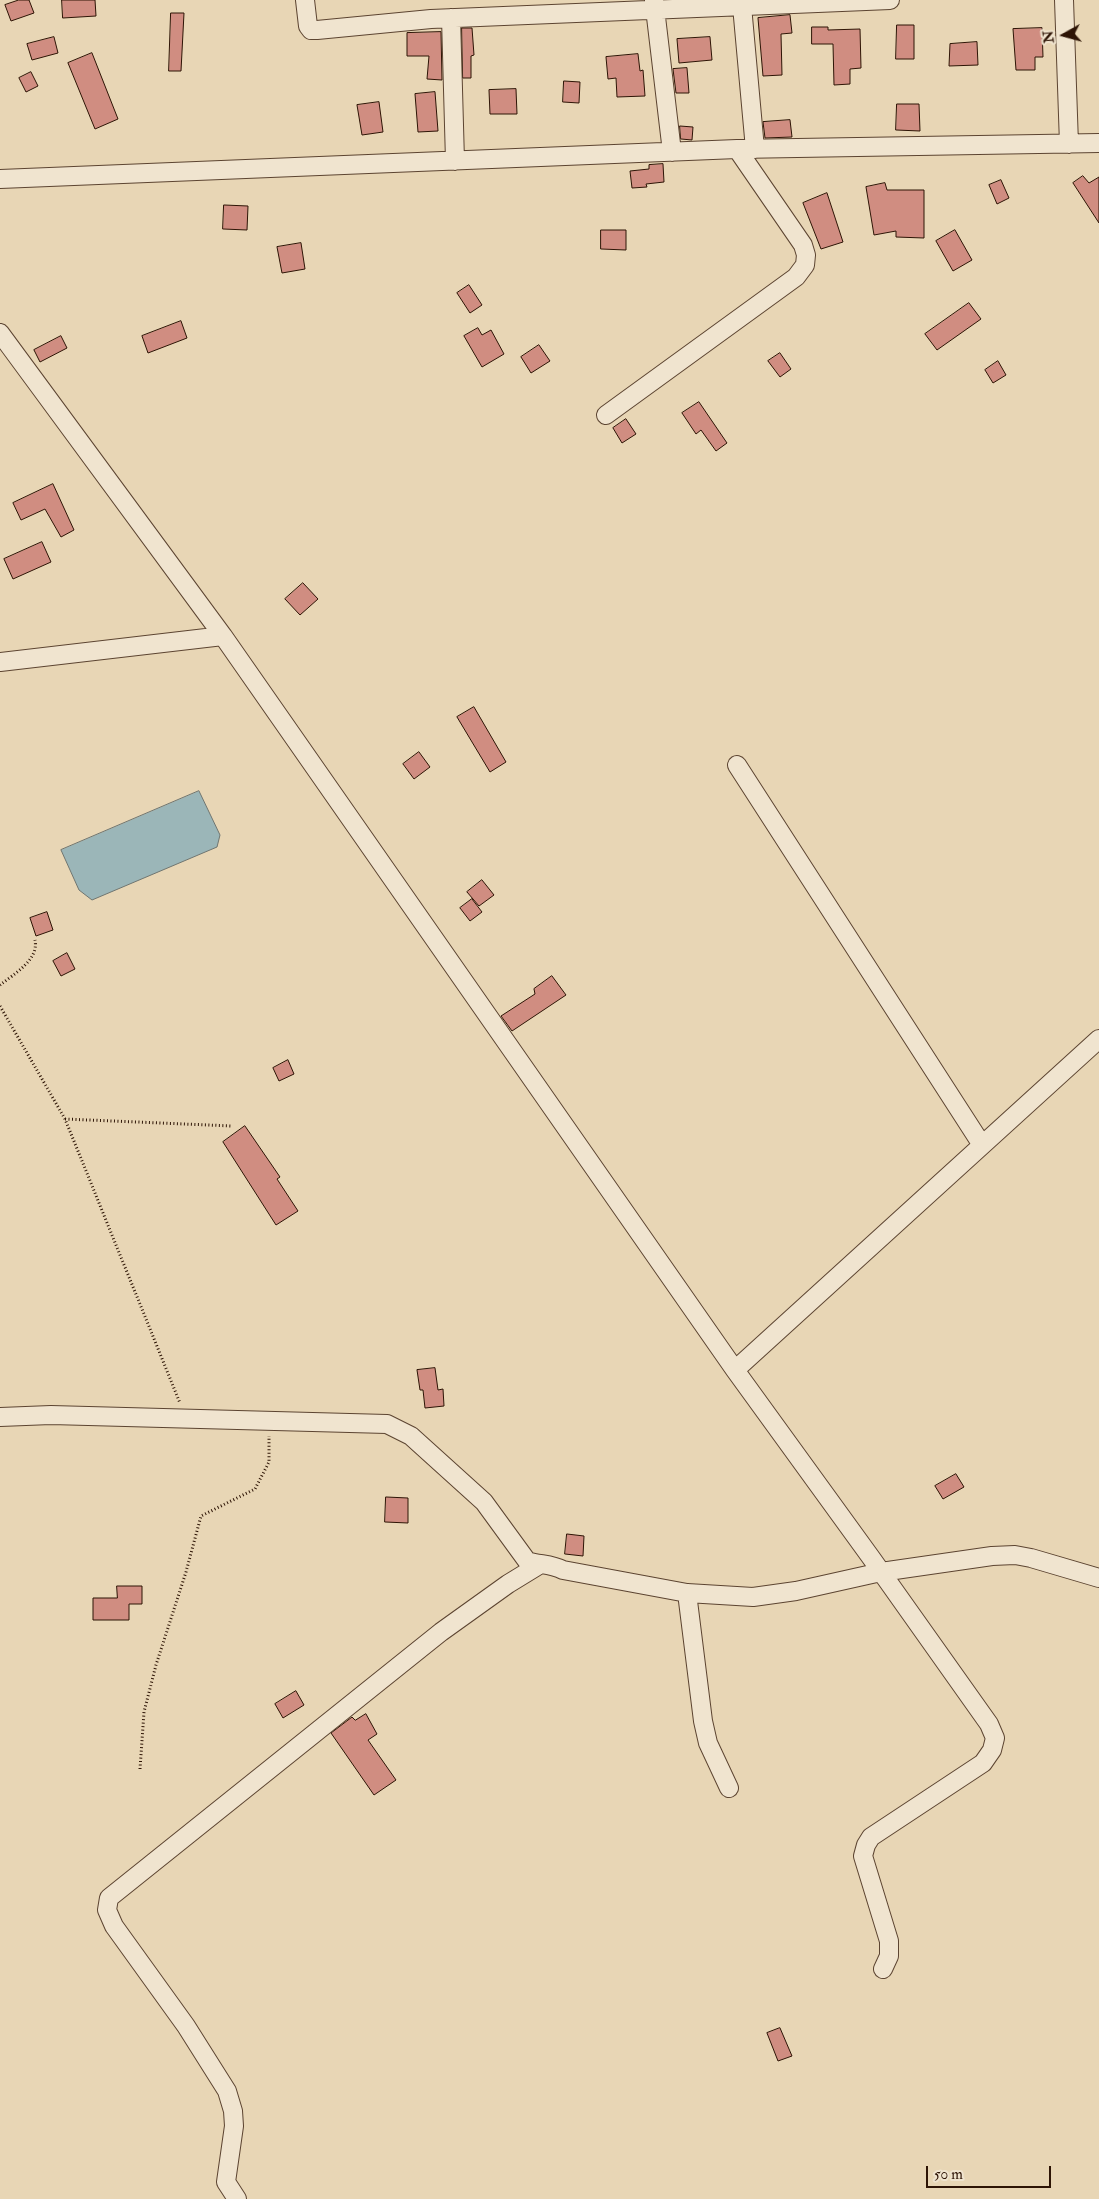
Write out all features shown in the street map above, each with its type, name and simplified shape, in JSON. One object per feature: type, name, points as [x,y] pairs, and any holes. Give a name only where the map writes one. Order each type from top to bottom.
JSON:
[{"type":"street","points":[[305,0],[308,26],[311,30],[451,18],[655,5],[742,6],[890,0]]},
{"type":"street","points":[[1064,0],[1070,144]]},
{"type":"street","points":[[655,5],[672,152]]},
{"type":"street","points":[[742,6],[755,149]]},
{"type":"street","points":[[451,18],[455,161]]},
{"type":"street","points":[[0,179],[736,149],[1099,143]]},
{"type":"street","points":[[606,414],[762,303],[796,277],[805,265],[806,255],[802,245],[736,149]]},
{"type":"street","points":[[0,333],[223,636],[734,1370],[860,1541],[989,1724],[995,1738],[992,1750],[983,1763],[871,1837],[866,1845],[863,1856],[889,1941],[889,1956],[883,1969]]},
{"type":"street","points":[[0,662],[223,636]]},
{"type":"street","points":[[737,765],[982,1145]]},
{"type":"street","points":[[734,1370],[1099,1039]]},
{"type":"street","points":[[0,1417],[51,1415],[387,1424],[411,1436],[484,1502],[527,1561],[539,1565],[550,1564],[564,1570],[687,1593],[753,1597],[796,1591],[877,1565],[1016,1556],[1099,1578]]},
{"type":"street","points":[[238,2199],[226,2182],[234,2126],[227,2092],[186,2026],[114,1926],[107,1910],[109,1898],[441,1632],[508,1584],[539,1565]]},
{"type":"street","points":[[687,1593],[703,1721],[708,1743],[728,1788]]},
{"type":"path","points":[[0,986],[35,955],[35,940]]},
{"type":"path","points":[[0,1006],[65,1119],[186,1418]]},
{"type":"path","points":[[65,1119],[232,1126]]},
{"type":"path","points":[[140,1769],[144,1712],[156,1665],[186,1572],[201,1516],[255,1489],[269,1462],[270,1420]]},
{"type":"water","points":[[199,791],[220,835],[217,847],[92,900],[79,890],[61,850]]},
{"type":"building","points":[[19,0],[29,0],[34,13],[11,21],[5,5]]},
{"type":"building","points":[[62,0],[95,0],[96,16],[63,18]]},
{"type":"building","points":[[171,13],[184,13],[181,71],[169,71]]},
{"type":"building","points":[[790,15],[792,33],[781,34],[782,75],[763,76],[758,18]]},
{"type":"building","points":[[897,25],[914,25],[914,59],[896,59]]},
{"type":"building","points":[[812,27],[828,27],[828,30],[860,29],[861,68],[850,69],[850,84],[834,85],[833,44],[812,44]]},
{"type":"building","points":[[462,28],[472,28],[474,55],[471,56],[471,78],[463,78]]},
{"type":"building","points":[[1042,28],[1043,57],[1035,57],[1035,70],[1016,70],[1013,29]]},
{"type":"building","points":[[441,32],[442,80],[427,79],[429,56],[407,56],[407,33]]},
{"type":"building","points":[[54,37],[58,53],[32,60],[27,44]]},
{"type":"building","points":[[710,37],[712,60],[679,63],[677,39]]},
{"type":"building","points":[[977,42],[978,65],[949,66],[950,44]]},
{"type":"building","points":[[92,53],[118,119],[95,129],[68,63]]},
{"type":"building","points":[[638,54],[640,71],[643,70],[645,96],[617,97],[616,78],[608,79],[606,57]]},
{"type":"building","points":[[687,68],[689,93],[676,93],[673,69]]},
{"type":"building","points":[[31,72],[38,86],[26,92],[19,78]]},
{"type":"building","points":[[564,81],[580,82],[579,103],[563,102]]},
{"type":"building","points":[[516,89],[517,114],[490,114],[489,90]]},
{"type":"building","points":[[435,92],[438,131],[418,132],[415,94]]},
{"type":"building","points":[[379,102],[383,132],[362,135],[357,105]]},
{"type":"building","points":[[897,104],[919,104],[920,131],[896,130]]},
{"type":"building","points":[[790,120],[792,137],[765,138],[763,122]]},
{"type":"building","points":[[680,126],[693,127],[692,140],[681,139]]},
{"type":"building","points":[[663,164],[664,182],[646,184],[647,187],[632,188],[630,171],[649,169],[649,165]]},
{"type":"building","points":[[1083,176],[1089,183],[1099,177],[1099,223],[1073,183]]},
{"type":"building","points":[[1001,180],[1009,198],[997,204],[989,185]]},
{"type":"building","points":[[885,183],[887,190],[924,190],[924,238],[896,237],[896,231],[874,235],[866,187]]},
{"type":"building","points":[[827,193],[843,242],[821,249],[803,203]]},
{"type":"building","points":[[224,205],[248,206],[247,230],[223,229]]},
{"type":"building","points":[[601,230],[626,230],[626,250],[601,249]]},
{"type":"building","points":[[955,230],[972,260],[953,271],[936,241]]},
{"type":"building","points":[[301,243],[305,269],[282,273],[277,247]]},
{"type":"building","points":[[469,285],[482,305],[470,313],[457,293]]},
{"type":"building","points":[[969,303],[981,319],[937,350],[925,334]]},
{"type":"building","points":[[181,321],[187,338],[148,353],[142,336]]},
{"type":"building","points":[[478,328],[482,335],[491,330],[504,354],[482,367],[464,336]]},
{"type":"building","points":[[61,336],[67,348],[40,362],[34,350]]},
{"type":"building","points":[[539,345],[550,361],[531,373],[521,357]]},
{"type":"building","points":[[780,353],[791,369],[780,377],[768,361]]},
{"type":"building","points":[[998,361],[1006,375],[993,383],[985,370]]},
{"type":"building","points":[[699,402],[727,443],[716,451],[701,430],[696,434],[682,413]]},
{"type":"building","points":[[626,419],[636,434],[622,443],[613,428]]},
{"type":"building","points":[[53,484],[74,530],[61,537],[45,509],[21,520],[13,503]]},
{"type":"building","points":[[42,542],[51,562],[13,579],[4,559]]},
{"type":"building","points":[[303,583],[318,599],[300,615],[285,599]]},
{"type":"building","points":[[474,707],[506,762],[490,772],[457,717]]},
{"type":"building","points":[[419,752],[430,767],[414,779],[403,764]]},
{"type":"building","points":[[482,880],[494,895],[479,906],[467,892]]},
{"type":"building","points":[[472,899],[482,912],[470,921],[460,908]]},
{"type":"building","points":[[47,912],[53,930],[36,936],[30,918]]},
{"type":"building","points":[[67,953],[75,969],[61,976],[53,961]]},
{"type":"building","points":[[552,976],[566,995],[512,1031],[501,1016],[535,994],[534,989]]},
{"type":"building","points":[[288,1060],[294,1074],[279,1081],[273,1068]]},
{"type":"building","points":[[245,1126],[280,1177],[277,1179],[298,1211],[276,1225],[223,1142]]},
{"type":"building","points":[[435,1368],[438,1390],[443,1389],[444,1406],[425,1408],[423,1390],[420,1390],[417,1370]]},
{"type":"building","points":[[956,1474],[964,1487],[943,1499],[935,1486]]},
{"type":"building","points":[[386,1497],[408,1498],[408,1523],[385,1522]]},
{"type":"building","points":[[567,1534],[584,1536],[583,1556],[565,1554]]},
{"type":"building","points":[[117,1586],[142,1586],[142,1604],[129,1604],[129,1620],[93,1620],[93,1598],[117,1598]]},
{"type":"building","points":[[296,1691],[304,1705],[283,1718],[275,1704]]},
{"type":"building","points":[[366,1714],[377,1734],[368,1740],[396,1780],[374,1795],[331,1733],[352,1717],[355,1720]]},
{"type":"building","points":[[780,2028],[792,2056],[778,2061],[767,2033]]}]
